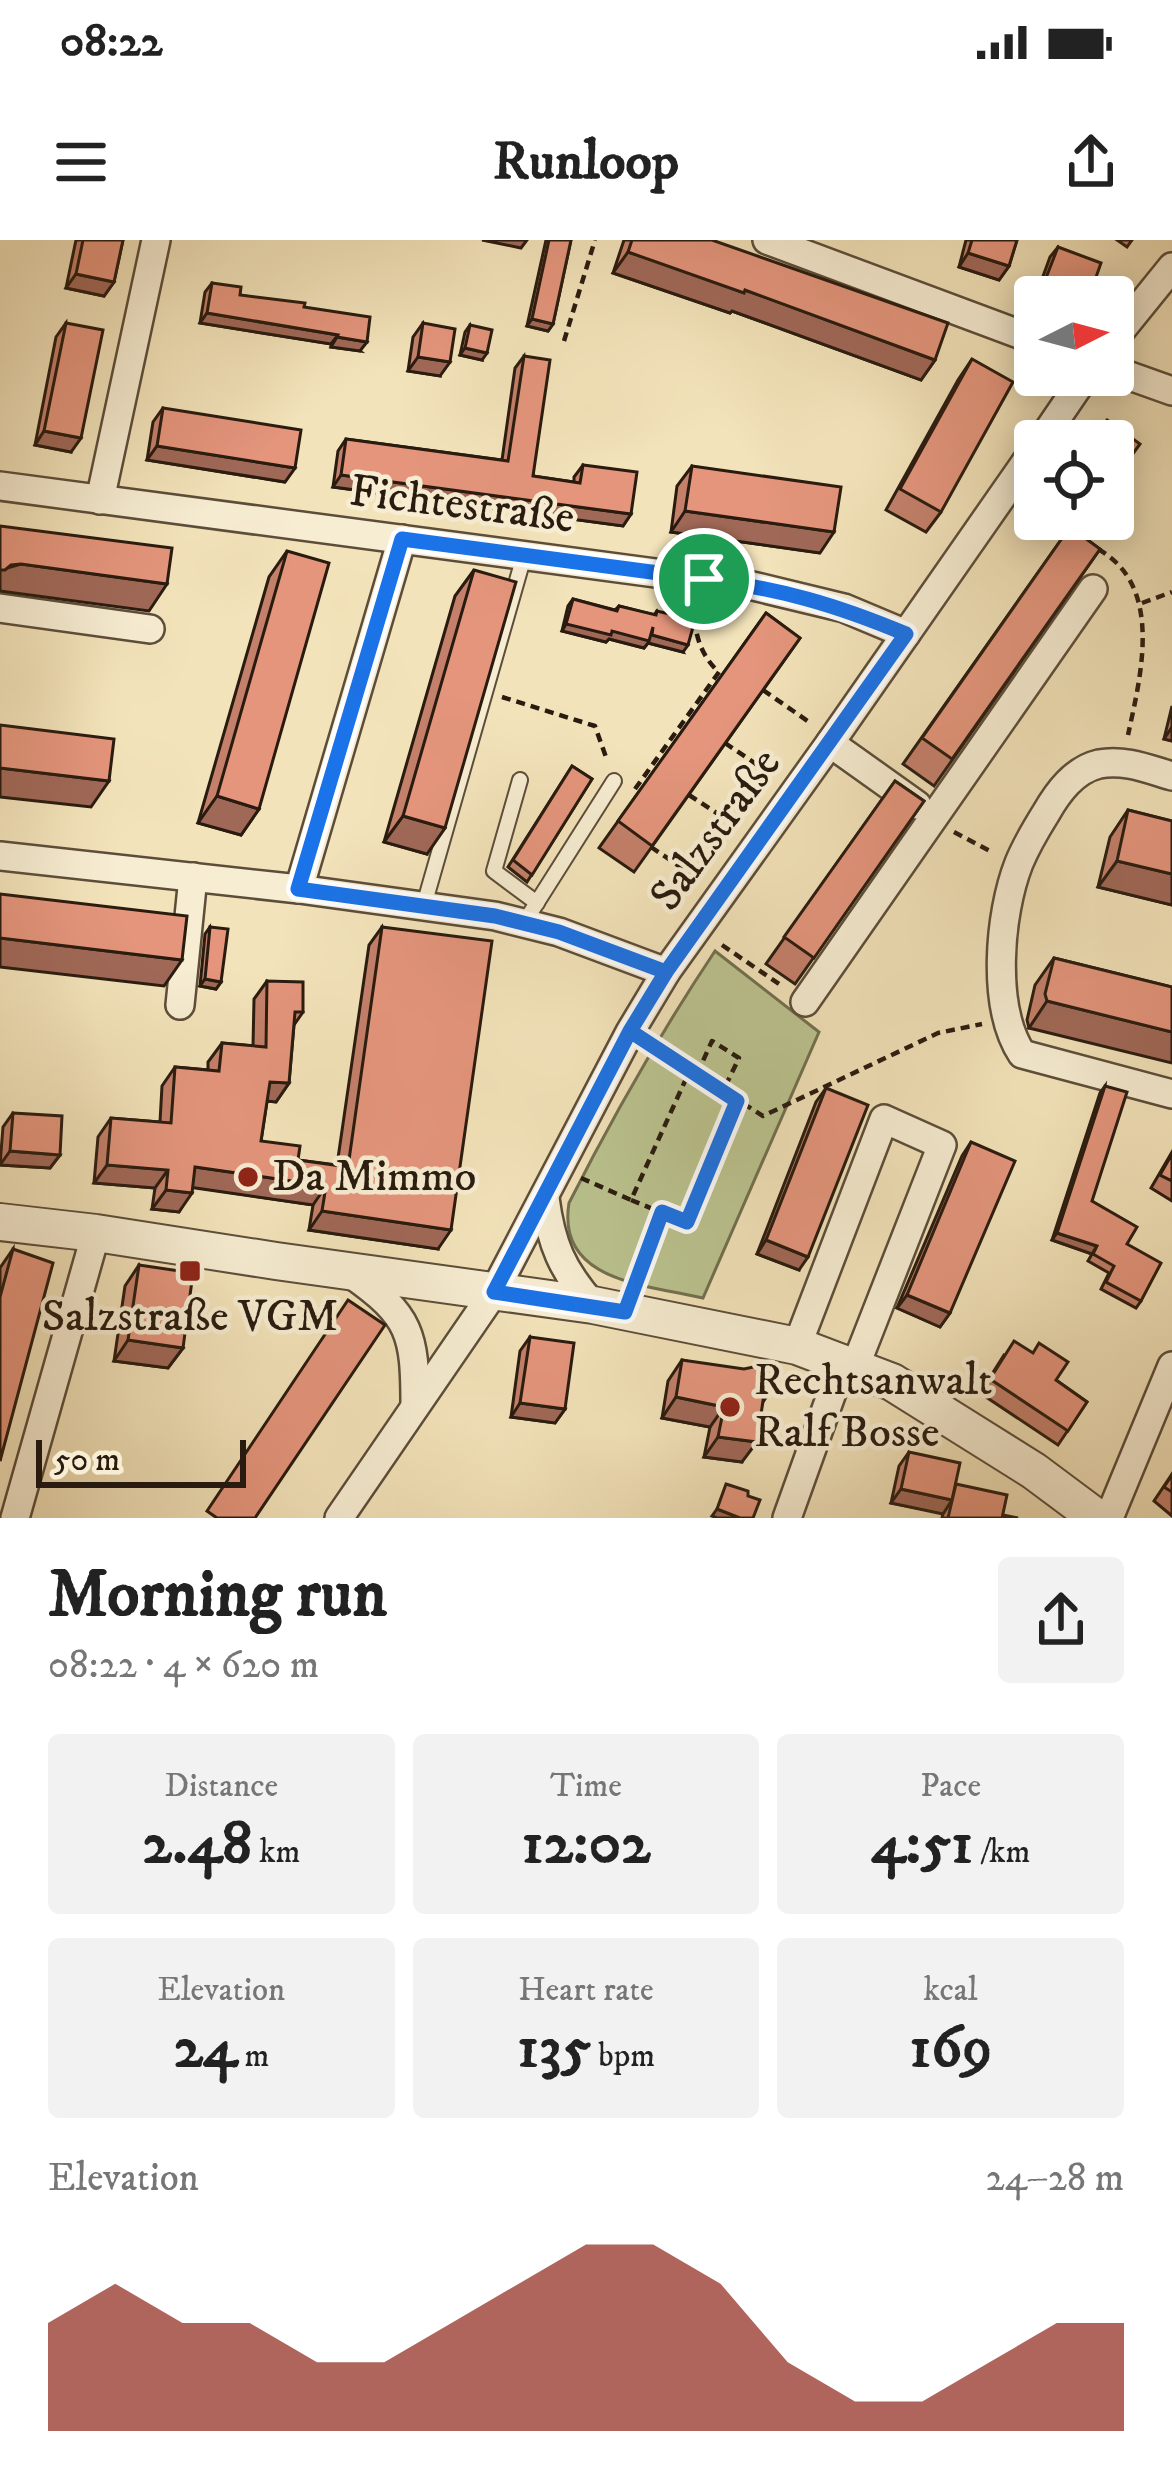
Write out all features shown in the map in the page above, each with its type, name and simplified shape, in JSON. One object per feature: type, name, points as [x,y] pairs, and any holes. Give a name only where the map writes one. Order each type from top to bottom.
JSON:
[{"type":"street","points":[[100,500],[157,240]]},
{"type":"street","points":[[767,240],[1014,332]]},
{"type":"street","points":[[1134,314],[1172,267]]},
{"type":"street","points":[[1134,377],[1172,391]]},
{"type":"street","name":"Salzstraße","points":[[339,1518],[494,1292],[630,1031],[666,972],[1014,479]]},
{"type":"street","name":"Fichtestraße","points":[[0,486],[753,586],[844,608],[906,634]]},
{"type":"street","points":[[298,889],[402,539]]},
{"type":"street","points":[[806,1002],[1093,589]]},
{"type":"street","points":[[0,608],[150,629]]},
{"type":"street","points":[[832,741],[935,818]]},
{"type":"street","points":[[1172,776],[1122,762],[1096,764],[1075,775],[1050,806],[1018,866],[1004,926],[1002,964],[1006,1019],[1022,1054],[1172,1094]]},
{"type":"street","points":[[0,856],[495,916],[531,913],[559,932],[666,972]]},
{"type":"street","points":[[180,1005],[193,878]]},
{"type":"street","points":[[787,1518],[942,1145],[884,1119],[796,1346]]},
{"type":"street","points":[[545,1198],[559,1258],[573,1282],[609,1308]]},
{"type":"street","points":[[0,1222],[609,1308],[796,1346],[892,1382],[1034,1471],[1096,1518]]},
{"type":"street","points":[[15,1518],[96,1233]]},
{"type":"street","points":[[347,1271],[386,1298],[404,1322],[416,1361],[416,1406]]},
{"type":"street","points":[[1109,1518],[1172,1366]]},
{"type":"lane","points":[[424,905],[524,556]]},
{"type":"lane","points":[[520,781],[494,871],[531,913],[614,781]]},
{"type":"path","points":[[564,341],[596,240]]},
{"type":"path","points":[[1096,548],[1113,557],[1142,603],[1142,672],[1126,740]]},
{"type":"path","points":[[632,795],[719,672],[712,668],[693,623],[704,579]]},
{"type":"path","points":[[1142,603],[1172,592]]},
{"type":"path","points":[[763,690],[832,741]]},
{"type":"path","points":[[485,692],[595,726],[614,781]]},
{"type":"path","points":[[725,743],[794,793]]},
{"type":"path","points":[[688,795],[759,842]]},
{"type":"path","points":[[962,837],[1018,866]]},
{"type":"path","points":[[652,848],[721,896]]},
{"type":"path","points":[[698,928],[806,1002]]},
{"type":"path","points":[[630,1031],[764,1116],[938,1033],[1006,1019]]},
{"type":"path","points":[[631,1200],[712,1041],[740,1058],[723,1091]]},
{"type":"path","points":[[560,1168],[687,1222],[737,1101]]},
{"type":"path","points":[[609,1308],[662,1212]]},
{"type":"green space","points":[[715,951],[819,1032],[703,1298],[633,1283],[591,1264],[577,1249],[569,1229],[569,1203],[638,1075]]},
{"type":"building","points":[[83,240],[123,240],[114,282],[76,274]]},
{"type":"building","points":[[549,240],[571,240],[553,324],[532,319]]},
{"type":"building","points":[[632,240],[712,240],[948,323],[935,360],[628,252]]},
{"type":"building","points":[[972,240],[1017,240],[1009,266],[968,253]]},
{"type":"building","points":[[1058,247],[1101,263],[1096,276],[1047,276]]},
{"type":"building","points":[[212,283],[241,287],[240,295],[370,317],[367,342],[207,313]]},
{"type":"building","points":[[66,323],[103,330],[81,438],[44,431]]},
{"type":"building","points":[[423,323],[455,329],[450,362],[418,357]]},
{"type":"building","points":[[470,325],[492,330],[487,353],[465,348]]},
{"type":"building","points":[[524,356],[550,360],[533,476],[580,483],[583,465],[637,472],[631,514],[341,475],[346,439],[508,461]]},
{"type":"building","points":[[972,359],[1013,382],[941,512],[900,489]]},
{"type":"building","points":[[163,408],[301,430],[295,468],[157,446]]},
{"type":"building","points":[[692,466],[841,487],[834,532],[685,511]]},
{"type":"building","points":[[0,526],[172,548],[167,584],[21,564],[0,570]]},
{"type":"building","points":[[1061,540],[1088,540],[1100,549],[952,759],[922,738]]},
{"type":"building","points":[[287,551],[329,563],[259,809],[217,796]]},
{"type":"building","points":[[474,570],[516,582],[445,828],[403,816]]},
{"type":"building","points":[[573,599],[617,611],[619,606],[695,620],[688,645],[652,635],[653,627],[649,641],[566,624]]},
{"type":"building","points":[[766,613],[800,638],[652,846],[618,821]]},
{"type":"building","points":[[0,725],[114,739],[109,781],[0,768]]},
{"type":"building","points":[[572,766],[592,779],[532,875],[513,860]]},
{"type":"building","points":[[895,781],[924,801],[814,958],[784,937]]},
{"type":"building","points":[[1128,810],[1172,821],[1172,874],[1117,861]]},
{"type":"building","points":[[0,894],[187,916],[182,960],[0,938]]},
{"type":"building","points":[[210,927],[228,929],[221,982],[205,979]]},
{"type":"building","points":[[382,927],[492,941],[451,1230],[322,1211],[326,1186],[195,1167],[192,1193],[166,1190],[168,1170],[107,1165],[111,1118],[171,1123],[175,1067],[219,1071],[222,1043],[266,1047],[267,981],[303,982],[303,1012],[295,1012],[289,1083],[270,1082],[261,1141],[300,1146],[298,1160],[348,1167]]},
{"type":"building","points":[[1054,958],[1172,987],[1172,1032],[1047,1001]]},
{"type":"building","points":[[1105,1086],[1127,1092],[1092,1201],[1137,1227],[1127,1244],[1161,1263],[1141,1301],[1106,1282],[1114,1266],[1093,1254],[1097,1246],[1057,1233]]},
{"type":"building","points":[[826,1088],[868,1105],[808,1257],[766,1240]]},
{"type":"building","points":[[13,1113],[62,1116],[60,1155],[10,1151]]},
{"type":"building","points":[[971,1142],[1015,1161],[950,1313],[907,1295]]},
{"type":"building","points":[[1172,1154],[1172,1181],[1160,1175]]},
{"type":"building","points":[[13,1249],[53,1263],[0,1461],[0,1297]]},
{"type":"building","points":[[139,1265],[193,1273],[183,1348],[128,1340]]},
{"type":"building","points":[[348,1300],[385,1325],[255,1518],[217,1518],[207,1511]]},
{"type":"building","points":[[530,1337],[574,1343],[565,1409],[520,1403]]},
{"type":"building","points":[[1014,1341],[1033,1353],[1039,1343],[1068,1362],[1056,1380],[1087,1402],[1068,1431],[990,1379]]},
{"type":"building","points":[[682,1360],[744,1369],[772,1363],[775,1384],[765,1387],[757,1442],[718,1437],[724,1407],[676,1397]]},
{"type":"building","points":[[909,1452],[960,1463],[952,1500],[901,1489]]},
{"type":"building","points":[[726,1484],[760,1500],[753,1518],[717,1509]]},
{"type":"building","points":[[956,1484],[1007,1495],[1002,1518],[948,1518]]},
{"type":"place","name":"Da Mimmo","points":[[248,1177]]},
{"type":"place","name":"Salzstraße VGM","points":[[190,1271]]},
{"type":"place","name":"Rechtsanwalt Ralf Bosse","points":[[730,1407]]},
{"type":"route","points":[[704,579],[402,539],[298,889],[495,916],[559,932],[666,972],[630,1031],[494,1292],[625,1312],[662,1212],[687,1222],[737,1101],[630,1031],[666,972],[906,634],[806,597],[704,579]]}]
